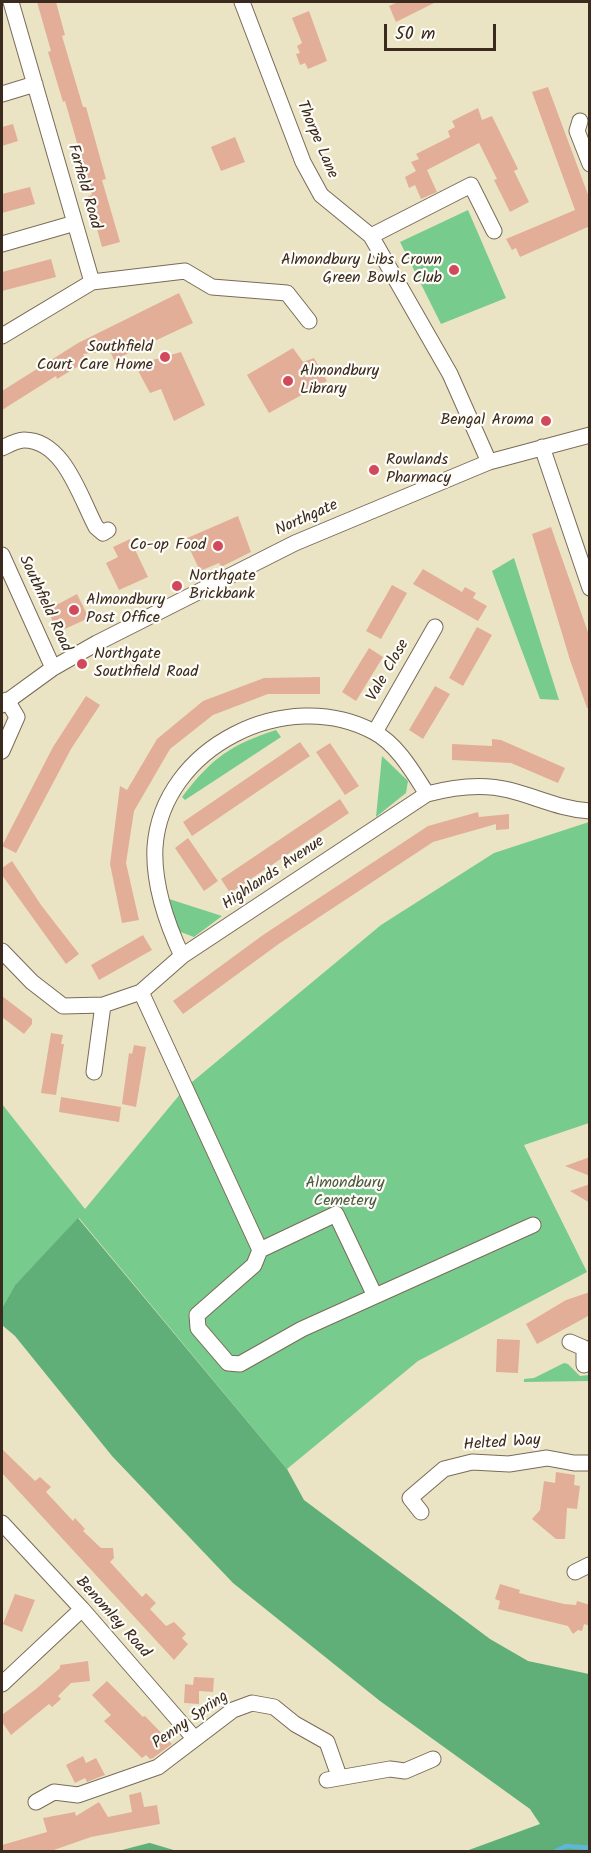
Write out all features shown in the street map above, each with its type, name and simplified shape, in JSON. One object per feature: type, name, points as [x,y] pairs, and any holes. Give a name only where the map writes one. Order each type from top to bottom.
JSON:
[{"type":"street","name":"Farfield Road","points":[[11,2],[92,282]]},
{"type":"street","name":"Thorpe Lane","points":[[242,2],[303,162],[321,195],[371,236],[450,374],[489,462]]},
{"type":"street","points":[[2,94],[35,84]]},
{"type":"street","points":[[580,121],[577,131],[590,164]]},
{"type":"street","points":[[371,236],[471,185],[494,231]]},
{"type":"street","points":[[2,244],[75,223]]},
{"type":"street","points":[[2,336],[92,282],[185,272],[212,287],[287,293],[309,321]]},
{"type":"street","name":"Northgate","points":[[4,702],[53,668],[97,643],[295,543],[489,462],[590,435]]},
{"type":"street","points":[[2,448],[22,440],[42,443],[59,457],[96,527],[103,533],[108,530]]},
{"type":"street","points":[[542,447],[590,588]]},
{"type":"street","name":"Southfield Road","points":[[2,555],[53,668]]},
{"type":"street","name":"Vale Close","points":[[375,732],[435,627]]},
{"type":"street","points":[[2,751],[17,717],[4,702]]},
{"type":"street","points":[[182,956],[166,923],[156,878],[155,846],[161,815],[179,780],[204,753],[233,733],[270,720],[307,717],[341,720],[375,732],[406,761],[427,794]]},
{"type":"street","name":"Highlands Avenue","points":[[2,951],[32,982],[63,1006],[103,1005],[141,992],[182,956],[427,794],[474,786],[509,790],[568,810],[590,811]]},
{"type":"street","points":[[141,992],[260,1250]]},
{"type":"street","points":[[94,1072],[103,1005]]},
{"type":"street","points":[[375,1296],[336,1214],[260,1250],[254,1265],[197,1315],[198,1328],[228,1363],[240,1364],[302,1329],[533,1225]]},
{"type":"street","points":[[581,1345],[584,1365]]},
{"type":"street","name":"Helted Way","points":[[421,1512],[410,1498],[444,1469],[472,1462],[508,1464],[547,1458],[574,1463],[590,1463]]},
{"type":"street","name":"Benomley Road","points":[[2,1523],[82,1609],[194,1738]]},
{"type":"street","points":[[584,1568],[590,1561]]},
{"type":"street","points":[[2,1684],[82,1609]]},
{"type":"street","name":"Penny Spring","points":[[36,1802],[54,1792],[78,1795],[158,1767],[233,1710],[252,1703],[274,1707],[295,1724],[327,1742],[333,1778],[390,1769],[405,1771],[433,1759]]},
{"type":"green space","name":"Almondbury Libs Crown Green Bowls Club","points":[[468,210],[506,298],[441,324],[400,242]]},
{"type":"green space","points":[[514,558],[559,700],[540,699],[492,571]]},
{"type":"green space","points":[[276,730],[281,737],[185,800],[182,797],[203,772],[223,754],[246,741]]},
{"type":"green space","points":[[382,756],[408,781],[406,793],[376,817]]},
{"type":"green space","name":"Almondbury Cemetery","points":[[589,822],[589,1123],[524,1145],[587,1272],[418,1361],[287,1469],[79,1218],[15,1285],[2,1308],[2,1104],[85,1209],[186,1087],[381,925],[494,853]]},
{"type":"green space","points":[[166,898],[222,916],[194,937],[178,931]]},
{"type":"green space","points":[[78,1218],[287,1469],[304,1500],[490,1639],[528,1661],[589,1674],[589,1851],[466,1851],[540,1824],[530,1809],[380,1701],[233,1583],[112,1456],[15,1336],[2,1325],[2,1308],[15,1285]]},
{"type":"green space","points":[[564,1363],[580,1376],[589,1375],[589,1381],[524,1382],[524,1379],[534,1378]]},
{"type":"green space","points":[[149,1843],[177,1851],[118,1851]]},
{"type":"building","points":[[37,2],[56,2],[65,35],[62,36],[83,107],[86,107],[106,179],[102,180],[120,242],[102,247],[88,196],[92,195],[65,101],[63,102],[48,52],[51,51]]},
{"type":"building","points":[[398,2],[436,2],[396,22],[389,6]]},
{"type":"building","points":[[309,11],[327,61],[308,69],[305,63],[300,65],[296,54],[300,53],[297,46],[302,43],[292,18]]},
{"type":"building","points":[[548,87],[590,200],[590,226],[520,257],[516,248],[512,250],[506,239],[575,210],[532,92]]},
{"type":"building","points":[[478,108],[482,120],[492,116],[518,169],[514,171],[529,202],[510,212],[479,143],[427,170],[437,192],[421,199],[415,185],[409,188],[405,177],[416,171],[411,162],[419,159],[416,154],[450,137],[448,131],[455,127],[452,121]]},
{"type":"building","points":[[13,124],[18,141],[2,146],[2,127]]},
{"type":"building","points":[[235,137],[245,162],[221,171],[211,147]]},
{"type":"building","points":[[30,187],[35,204],[2,213],[2,194]]},
{"type":"building","points":[[51,259],[56,277],[2,291],[2,272]]},
{"type":"building","points":[[179,293],[193,323],[114,360],[110,351],[83,354],[87,361],[57,379],[56,376],[2,410],[2,391],[78,343]]},
{"type":"building","points":[[293,348],[303,362],[314,358],[327,381],[269,413],[247,375]]},
{"type":"building","points":[[181,352],[205,405],[174,421],[161,389],[150,393],[135,365]]},
{"type":"building","name":"Co-op Food","points":[[238,516],[251,552],[221,567],[219,563],[200,571],[185,539]]},
{"type":"building","points":[[551,527],[590,638],[590,708],[587,708],[570,660],[532,534]]},
{"type":"building","points":[[130,539],[148,577],[119,590],[106,563],[118,557],[113,547]]},
{"type":"building","points":[[423,569],[462,592],[465,587],[476,593],[473,598],[487,606],[478,621],[413,584]]},
{"type":"building","points":[[392,585],[407,593],[381,639],[366,631]]},
{"type":"building","points":[[77,594],[89,618],[58,632],[47,610]]},
{"type":"building","points":[[477,627],[492,635],[463,686],[449,678]]},
{"type":"building","points":[[369,648],[383,657],[356,701],[342,692]]},
{"type":"building","points":[[320,677],[320,694],[268,694],[213,715],[170,749],[134,811],[126,863],[139,920],[122,923],[110,864],[120,786],[127,790],[157,739],[203,701],[264,678]]},
{"type":"building","points":[[435,686],[450,694],[423,739],[409,730]]},
{"type":"building","points":[[86,696],[100,705],[71,749],[16,853],[2,846],[53,747]]},
{"type":"building","points":[[492,739],[501,740],[565,768],[558,783],[511,763],[452,760],[452,744],[492,746]]},
{"type":"building","points":[[300,742],[310,756],[192,836],[183,822]]},
{"type":"building","points":[[330,743],[359,786],[345,795],[316,752]]},
{"type":"building","points":[[340,799],[349,813],[230,893],[221,879]]},
{"type":"building","points":[[478,812],[479,817],[509,814],[509,829],[496,830],[496,824],[433,842],[280,943],[183,1014],[173,1001],[263,935],[428,826]]},
{"type":"building","points":[[188,838],[218,881],[204,891],[175,848]]},
{"type":"building","points":[[12,861],[41,905],[79,954],[66,964],[2,875],[2,868]]},
{"type":"building","points":[[143,935],[152,950],[99,980],[91,965]]},
{"type":"building","points":[[2,996],[32,1019],[32,1024],[24,1034],[2,1017]]},
{"type":"building","points":[[51,1033],[63,1035],[61,1044],[64,1044],[56,1095],[41,1093]]},
{"type":"building","points":[[134,1045],[146,1047],[136,1107],[122,1104],[129,1053],[132,1054]]},
{"type":"building","points":[[61,1097],[121,1107],[119,1122],[59,1112]]},
{"type":"building","points":[[590,1157],[590,1176],[565,1166]]},
{"type":"building","points":[[590,1184],[590,1203],[570,1191]]},
{"type":"building","points":[[590,1292],[590,1315],[537,1344],[526,1324],[566,1300]]},
{"type":"building","points":[[497,1339],[520,1340],[518,1373],[496,1372]]},
{"type":"building","points":[[2,1449],[35,1481],[40,1477],[51,1487],[46,1492],[73,1521],[75,1518],[85,1529],[83,1531],[101,1548],[113,1548],[114,1558],[110,1562],[142,1597],[146,1593],[156,1603],[150,1609],[166,1626],[174,1622],[186,1634],[182,1638],[188,1644],[174,1660],[2,1473]]},
{"type":"building","points":[[556,1472],[575,1475],[574,1485],[580,1486],[577,1509],[567,1508],[565,1539],[556,1539],[532,1519],[540,1510],[544,1481],[555,1483]]},
{"type":"building","points":[[500,1584],[520,1590],[519,1593],[564,1604],[576,1605],[577,1601],[590,1605],[590,1626],[584,1624],[582,1631],[578,1630],[573,1634],[568,1626],[498,1609],[500,1601],[495,1599]]},
{"type":"building","points":[[15,1594],[35,1600],[22,1632],[3,1624]]},
{"type":"building","points":[[88,1661],[90,1681],[71,1683],[58,1696],[61,1699],[52,1707],[49,1704],[11,1735],[2,1722],[2,1715],[36,1689],[60,1668],[60,1665]]},
{"type":"building","points":[[194,1677],[214,1678],[213,1692],[199,1691],[199,1704],[184,1703],[185,1684],[193,1685]]},
{"type":"building","points":[[107,1681],[172,1744],[153,1758],[150,1759],[146,1755],[142,1758],[104,1721],[111,1715],[92,1695]]},
{"type":"building","points":[[83,1756],[86,1763],[96,1758],[105,1775],[87,1782],[85,1778],[75,1783],[66,1765]]},
{"type":"building","points":[[141,1792],[144,1807],[157,1805],[160,1824],[91,1837],[51,1851],[2,1851],[2,1845],[47,1832],[43,1818],[75,1812],[76,1816],[99,1802],[108,1817],[132,1812],[129,1795]]},
{"type":"waterway","points":[[554,1852],[566,1846],[590,1848]]},
{"type":"place","name":"Almondbury Libs Crown Green Bowls Club","points":[[454,270]]},
{"type":"place","name":"Southfield Court Care Home","points":[[165,357]]},
{"type":"place","name":"Almondbury Library","points":[[288,381]]},
{"type":"place","name":"Bengal Aroma","points":[[546,421]]},
{"type":"place","name":"Rowlands Pharmacy","points":[[374,470]]},
{"type":"place","name":"Co-op Food","points":[[218,546]]},
{"type":"place","name":"Northgate Brickbank","points":[[177,586]]},
{"type":"place","name":"Almondbury Post Office","points":[[74,610]]},
{"type":"place","name":"Northgate Southfield Road","points":[[82,664]]}]
